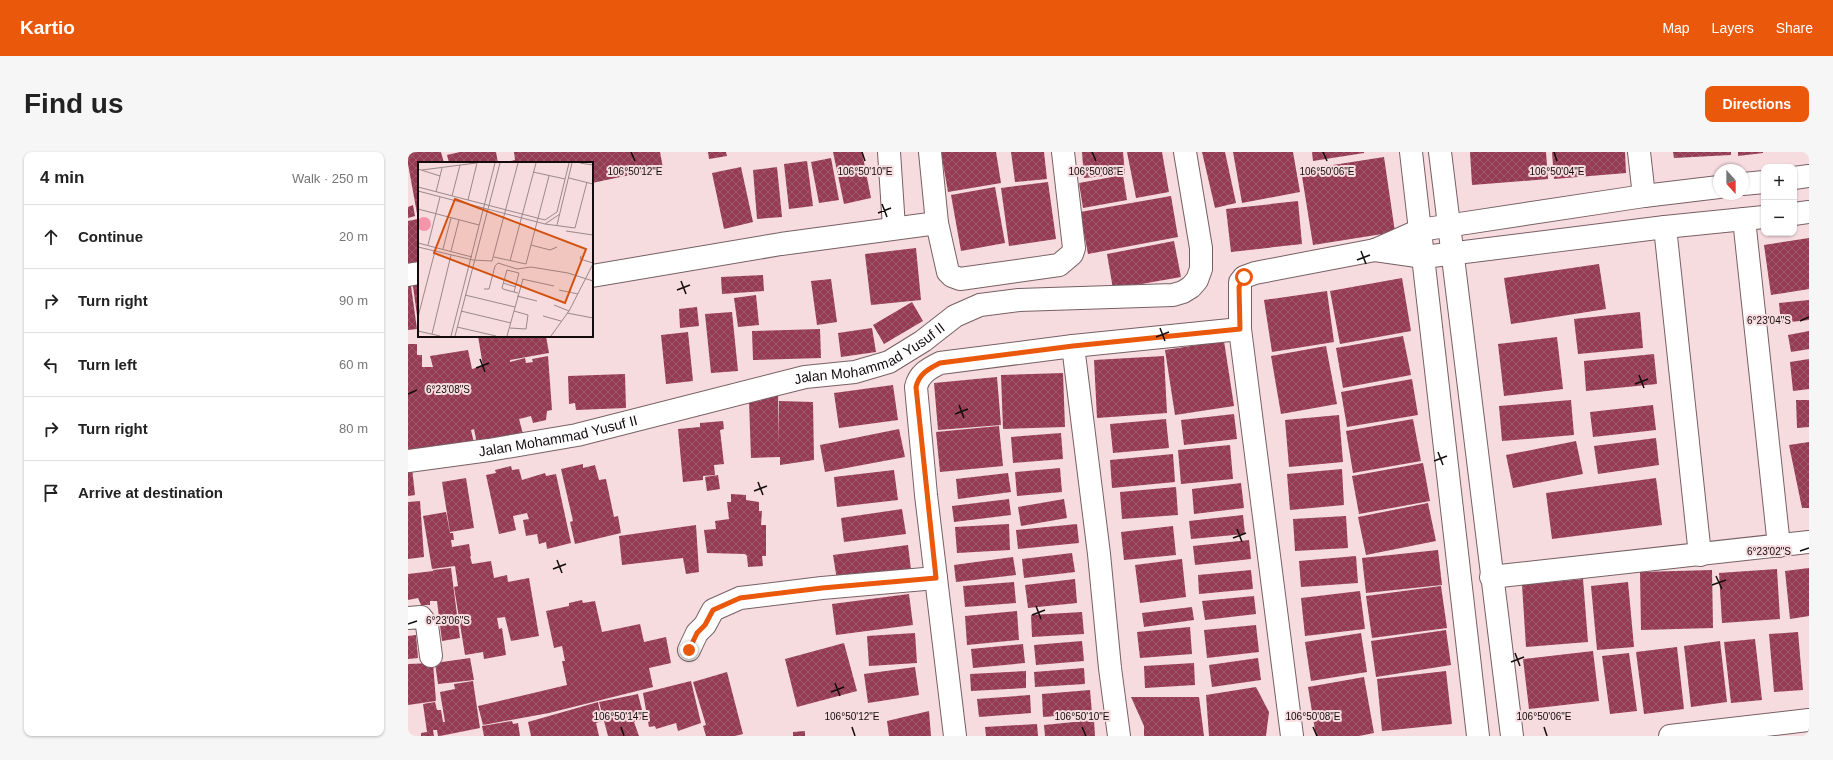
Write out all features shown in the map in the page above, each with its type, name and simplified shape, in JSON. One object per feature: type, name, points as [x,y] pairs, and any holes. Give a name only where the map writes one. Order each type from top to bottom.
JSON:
[{"type":"street","points":[[889,152],[894,227]]},
{"type":"street","points":[[930,152],[937,223],[948,272],[960,278],[1059,265],[1072,254],[1074,248],[1063,152]]},
{"type":"street","name":"Jalan Mohammad Yusuf II","points":[[408,461],[490,450],[576,434],[805,377],[855,372],[889,362],[923,341],[955,316],[980,304],[1019,300],[1173,294],[1183,292],[1197,280],[1201,269],[1201,248],[1185,152]]},
{"type":"street","points":[[1411,152],[1478,736]]},
{"type":"street","points":[[1440,152],[1491,578],[1512,736]]},
{"type":"street","points":[[1639,152],[1644,196]]},
{"type":"street","points":[[1797,178],[1809,176]]},
{"type":"street","points":[[1749,183],[1761,182]]},
{"type":"street","points":[[1292,736],[1240,329],[1239,287],[1244,277],[1255,273],[1375,250],[1420,230],[1644,196],[1713,188]]},
{"type":"street","points":[[1797,214],[1809,212]]},
{"type":"street","points":[[1375,250],[1424,257],[1665,227],[1754,218],[1779,546]]},
{"type":"street","points":[[593,276],[894,227],[937,223]]},
{"type":"street","points":[[1665,227],[1700,555]]},
{"type":"street","points":[[408,275],[418,273]]},
{"type":"street","points":[[955,736],[936,578],[916,387],[921,376],[929,368],[940,363],[1073,346],[1240,329]]},
{"type":"street","points":[[1073,346],[1099,554],[1110,668],[1119,736]]},
{"type":"street","points":[[1491,578],[1809,542]]},
{"type":"street","points":[[689,650],[697,633],[705,625],[713,610],[740,598],[822,588],[936,578]]},
{"type":"street","points":[[408,618],[421,617],[427,625],[430,656]]},
{"type":"street","points":[[1670,736],[1809,720]]},
{"type":"building","points":[[408,152],[441,152],[444,162],[418,162],[418,219],[408,164]]},
{"type":"building","points":[[460,152],[496,152],[498,162],[449,162],[447,155]]},
{"type":"building","points":[[514,152],[660,152],[663,168],[593,183],[593,162],[506,162],[515,160]]},
{"type":"building","points":[[708,152],[726,152],[727,156],[709,159]]},
{"type":"building","points":[[833,152],[862,152],[871,198],[844,204]]},
{"type":"building","points":[[941,152],[996,152],[1001,183],[948,192]]},
{"type":"building","points":[[1011,152],[1044,152],[1047,179],[1015,182]]},
{"type":"building","points":[[1082,152],[1123,152],[1125,174],[1084,178]]},
{"type":"building","points":[[1127,152],[1162,152],[1169,192],[1136,198]]},
{"type":"building","points":[[1202,152],[1225,152],[1236,203],[1215,208]]},
{"type":"building","points":[[1233,152],[1293,152],[1300,192],[1242,203]]},
{"type":"building","points":[[1312,152],[1364,152],[1364,153],[1313,161]]},
{"type":"building","points":[[1470,152],[1546,152],[1548,179],[1472,185]]},
{"type":"building","points":[[1552,152],[1625,152],[1626,173],[1554,179]]},
{"type":"building","points":[[1673,152],[1731,152],[1731,155],[1674,158]]},
{"type":"building","points":[[1738,152],[1763,152],[1763,153],[1738,156]]},
{"type":"building","points":[[1384,157],[1395,232],[1313,245],[1301,170]]},
{"type":"building","points":[[831,158],[839,200],[819,203],[811,162]]},
{"type":"building","points":[[807,161],[813,206],[789,209],[784,164]]},
{"type":"building","points":[[741,167],[753,222],[724,229],[712,173]]},
{"type":"building","points":[[777,167],[782,217],[757,219],[753,170]]},
{"type":"building","points":[[1123,175],[1127,200],[1083,208],[1079,183]]},
{"type":"building","points":[[1048,182],[1056,239],[1009,246],[1001,188]]},
{"type":"building","points":[[995,187],[1005,243],[961,251],[951,195]]},
{"type":"building","points":[[1171,196],[1178,237],[1088,254],[1080,212]]},
{"type":"building","points":[[1298,201],[1302,244],[1231,252],[1226,209]]},
{"type":"building","points":[[413,205],[415,216],[408,218],[408,207]]},
{"type":"building","points":[[418,219],[418,264],[408,266],[408,221]]},
{"type":"building","points":[[1809,238],[1809,289],[1771,295],[1764,245]]},
{"type":"building","points":[[1174,241],[1181,277],[1113,289],[1107,254]]},
{"type":"building","points":[[916,248],[921,300],[871,305],[865,254]]},
{"type":"building","points":[[1599,264],[1606,309],[1511,324],[1504,278]]},
{"type":"building","points":[[763,275],[764,291],[722,294],[721,277]]},
{"type":"building","points":[[418,278],[418,323],[412,279]]},
{"type":"building","points":[[1402,278],[1411,331],[1340,344],[1330,291]]},
{"type":"building","points":[[831,279],[837,322],[817,325],[811,281]]},
{"type":"building","points":[[408,286],[411,286],[417,329],[408,330]]},
{"type":"building","points":[[1327,291],[1334,342],[1272,352],[1264,300]]},
{"type":"building","points":[[756,295],[759,325],[738,327],[734,298]]},
{"type":"building","points":[[1809,300],[1809,320],[1781,323],[1779,303]]},
{"type":"building","points":[[912,302],[923,321],[884,344],[873,325]]},
{"type":"building","points":[[697,307],[699,326],[680,328],[679,309]]},
{"type":"building","points":[[732,312],[738,371],[711,373],[705,314]]},
{"type":"building","points":[[1640,312],[1643,348],[1578,354],[1574,319]]},
{"type":"building","points":[[872,328],[876,352],[841,357],[838,333]]},
{"type":"building","points":[[820,329],[821,358],[753,360],[752,331]]},
{"type":"building","points":[[1809,331],[1809,349],[1791,352],[1788,335]]},
{"type":"building","points":[[688,332],[693,381],[666,384],[661,335]]},
{"type":"building","points":[[1403,336],[1411,375],[1343,388],[1336,348]]},
{"type":"building","points":[[478,337],[546,337],[549,353],[510,360],[510,362],[525,358],[526,363],[533,362],[532,359],[548,356],[552,410],[547,411],[546,420],[533,423],[531,416],[519,419],[523,434],[477,444],[474,429],[471,430],[474,443],[408,452],[408,344],[417,344],[417,355],[422,355],[422,367],[433,367],[430,356],[468,350],[472,369],[483,366]]},
{"type":"building","points":[[1557,337],[1563,389],[1504,396],[1498,344]]},
{"type":"building","points":[[1224,341],[1234,406],[1175,415],[1165,350]]},
{"type":"building","points":[[1326,346],[1337,404],[1281,414],[1271,356]]},
{"type":"building","points":[[1654,354],[1657,384],[1586,391],[1584,361]]},
{"type":"building","points":[[1164,356],[1167,413],[1097,418],[1094,360]]},
{"type":"building","points":[[1809,359],[1809,389],[1793,391],[1790,362]]},
{"type":"building","points":[[1063,373],[1065,427],[1003,429],[1001,375]]},
{"type":"building","points":[[625,374],[626,408],[576,410],[575,403],[569,404],[568,376]]},
{"type":"building","points":[[997,377],[1001,425],[938,430],[934,383]]},
{"type":"building","points":[[1412,379],[1418,415],[1347,427],[1341,392]]},
{"type":"building","points":[[893,385],[898,420],[839,428],[834,393]]},
{"type":"building","points":[[778,392],[779,446],[779,401],[813,402],[814,460],[780,465],[780,457],[751,458],[749,401],[761,401],[761,393]]},
{"type":"building","points":[[1571,400],[1574,435],[1502,441],[1499,406]]},
{"type":"building","points":[[1796,400],[1809,400],[1809,427],[1797,428]]},
{"type":"building","points":[[1653,405],[1656,430],[1593,437],[1590,412]]},
{"type":"building","points":[[1234,414],[1237,439],[1184,445],[1181,420]]},
{"type":"building","points":[[1339,415],[1343,462],[1289,467],[1285,420]]},
{"type":"building","points":[[1166,419],[1169,448],[1113,453],[1110,424]]},
{"type":"building","points":[[1413,419],[1421,461],[1353,473],[1346,431]]},
{"type":"building","points":[[723,421],[724,429],[720,430],[724,464],[714,465],[715,475],[703,476],[703,480],[683,482],[678,429],[700,427],[700,423]]},
{"type":"building","points":[[999,426],[1003,466],[940,472],[936,432]]},
{"type":"building","points":[[899,429],[905,457],[825,472],[820,445]]},
{"type":"building","points":[[1061,433],[1063,459],[1013,463],[1011,437]]},
{"type":"building","points":[[1656,438],[1659,465],[1598,474],[1594,446]]},
{"type":"building","points":[[1576,441],[1583,474],[1513,488],[1506,455]]},
{"type":"building","points":[[1809,442],[1809,508],[1802,508],[1789,445]]},
{"type":"building","points":[[1230,445],[1233,479],[1181,484],[1178,450]]},
{"type":"building","points":[[1173,454],[1175,482],[1112,488],[1110,460]]},
{"type":"building","points":[[1423,463],[1430,501],[1359,514],[1352,476]]},
{"type":"building","points":[[583,464],[583,468],[595,465],[599,480],[606,479],[614,517],[618,516],[621,533],[575,544],[570,522],[573,521],[561,469]]},
{"type":"building","points":[[511,466],[512,470],[519,469],[522,480],[545,473],[546,476],[556,474],[571,543],[547,549],[546,542],[539,544],[537,534],[526,536],[523,520],[529,519],[527,513],[513,516],[516,530],[499,534],[486,475],[496,473],[495,470]]},
{"type":"building","points":[[408,468],[412,468],[415,495],[408,496]]},
{"type":"building","points":[[1060,468],[1062,492],[1017,496],[1015,472]]},
{"type":"building","points":[[1342,469],[1344,505],[1290,510],[1287,474]]},
{"type":"building","points":[[894,470],[898,500],[837,507],[834,477]]},
{"type":"building","points":[[1008,473],[1011,492],[958,499],[956,479]]},
{"type":"building","points":[[718,475],[720,489],[707,491],[705,477]]},
{"type":"building","points":[[466,478],[474,528],[450,532],[442,482]]},
{"type":"building","points":[[1656,478],[1662,525],[1552,539],[1546,493]]},
{"type":"building","points":[[1241,483],[1244,508],[1194,514],[1192,489]]},
{"type":"building","points":[[1176,487],[1178,515],[1122,519],[1120,492]]},
{"type":"building","points":[[731,494],[746,495],[746,500],[759,502],[759,511],[762,511],[761,525],[766,525],[766,556],[762,556],[763,566],[748,567],[747,556],[745,554],[707,553],[704,530],[716,529],[715,521],[729,519],[727,502],[731,502]]},
{"type":"building","points":[[1009,499],[1011,515],[954,522],[952,506]]},
{"type":"building","points":[[1064,499],[1067,518],[1021,526],[1018,507]]},
{"type":"building","points":[[420,501],[424,557],[408,559],[408,502]]},
{"type":"building","points":[[1428,503],[1436,541],[1366,555],[1358,517]]},
{"type":"building","points":[[902,509],[906,534],[844,542],[841,518]]},
{"type":"building","points":[[446,512],[450,533],[453,533],[454,540],[451,540],[452,547],[469,544],[472,564],[491,561],[494,578],[507,575],[508,582],[529,578],[539,636],[511,641],[505,617],[497,618],[499,629],[502,628],[506,655],[484,659],[483,652],[465,655],[454,587],[458,586],[455,566],[432,569],[423,516]]},
{"type":"building","points":[[1243,515],[1245,534],[1191,539],[1189,521]]},
{"type":"building","points":[[1346,516],[1348,548],[1295,551],[1293,519]]},
{"type":"building","points":[[1009,524],[1010,550],[957,553],[955,527]]},
{"type":"building","points":[[1077,524],[1079,543],[1018,549],[1016,530]]},
{"type":"building","points":[[696,525],[699,572],[686,574],[683,558],[622,565],[619,536]]},
{"type":"building","points":[[1173,526],[1176,555],[1124,560],[1121,532]]},
{"type":"building","points":[[1249,540],[1251,559],[1195,565],[1193,546]]},
{"type":"building","points":[[908,545],[911,570],[837,580],[833,555]]},
{"type":"building","points":[[1438,550],[1442,585],[1366,593],[1362,558]]},
{"type":"building","points":[[1072,553],[1075,572],[1024,578],[1022,559]]},
{"type":"building","points":[[1356,556],[1358,583],[1301,587],[1299,561]]},
{"type":"building","points":[[1013,557],[1016,575],[956,582],[954,565]]},
{"type":"building","points":[[1182,559],[1186,597],[1140,603],[1135,565]]},
{"type":"building","points":[[451,568],[460,638],[442,641],[437,601],[430,601],[430,605],[421,605],[418,598],[408,600],[408,574],[433,571],[435,579],[433,570]]},
{"type":"building","points":[[1809,568],[1809,616],[1790,619],[1785,571]]},
{"type":"building","points":[[1777,569],[1780,619],[1722,623],[1719,573]]},
{"type":"building","points":[[1251,570],[1253,589],[1199,594],[1198,575]]},
{"type":"building","points":[[1712,570],[1713,628],[1641,630],[1640,572]]},
{"type":"building","points":[[1075,579],[1077,603],[1028,608],[1025,585]]},
{"type":"building","points":[[1583,579],[1588,642],[1526,647],[1522,585]]},
{"type":"building","points":[[1014,582],[1016,603],[965,607],[963,586]]},
{"type":"building","points":[[1628,582],[1634,647],[1597,650],[1591,586]]},
{"type":"building","points":[[1441,586],[1447,628],[1372,638],[1366,596]]},
{"type":"building","points":[[1360,591],[1365,629],[1305,636],[1301,598]]},
{"type":"building","points":[[909,594],[913,625],[836,635],[832,604]]},
{"type":"building","points":[[1254,596],[1256,614],[1205,620],[1202,601]]},
{"type":"building","points":[[582,600],[583,603],[595,601],[602,632],[640,624],[644,642],[666,637],[671,663],[649,668],[653,687],[549,713],[483,725],[478,706],[567,685],[562,661],[565,661],[562,646],[554,648],[546,611],[569,606],[569,603]]},
{"type":"building","points":[[1192,607],[1194,620],[1144,627],[1142,613]]},
{"type":"building","points":[[1017,611],[1019,640],[967,645],[965,616]]},
{"type":"building","points":[[1082,612],[1084,634],[1032,637],[1031,615]]},
{"type":"building","points":[[1256,625],[1259,652],[1207,658],[1204,630]]},
{"type":"building","points":[[1190,627],[1192,654],[1140,658],[1137,632]]},
{"type":"building","points":[[1446,630],[1451,665],[1376,677],[1371,641]]},
{"type":"building","points":[[1798,632],[1803,690],[1774,692],[1769,634]]},
{"type":"building","points":[[915,633],[917,663],[869,666],[867,636]]},
{"type":"building","points":[[1361,633],[1367,672],[1311,681],[1305,642]]},
{"type":"building","points":[[416,635],[418,658],[408,659],[408,636]]},
{"type":"building","points":[[1755,639],[1762,700],[1731,703],[1724,642]]},
{"type":"building","points":[[1082,641],[1084,661],[1036,665],[1034,645]]},
{"type":"building","points":[[1720,641],[1727,702],[1691,707],[1684,646]]},
{"type":"building","points":[[844,643],[857,691],[797,707],[785,659]]},
{"type":"building","points":[[1023,644],[1025,663],[973,668],[971,649]]},
{"type":"building","points":[[1677,647],[1684,709],[1644,714],[1636,652]]},
{"type":"building","points":[[1593,651],[1599,701],[1529,709],[1523,659]]},
{"type":"building","points":[[1629,653],[1637,711],[1610,714],[1602,656]]},
{"type":"building","points":[[470,658],[474,680],[438,684],[435,663]]},
{"type":"building","points":[[1258,658],[1261,680],[1212,687],[1209,665]]},
{"type":"building","points":[[433,663],[436,701],[408,705],[408,664]]},
{"type":"building","points":[[1194,663],[1195,685],[1145,688],[1144,666]]},
{"type":"building","points":[[915,667],[919,695],[868,703],[864,674]]},
{"type":"building","points":[[1084,668],[1085,684],[1035,687],[1034,672]]},
{"type":"building","points":[[1026,671],[1026,688],[971,691],[970,674]]},
{"type":"building","points":[[1446,671],[1452,724],[1382,731],[1377,679]]},
{"type":"building","points":[[727,672],[743,734],[735,736],[706,736],[703,726],[706,725],[693,682]]},
{"type":"building","points":[[1364,677],[1374,733],[1359,736],[1316,736],[1308,687]]},
{"type":"building","points":[[473,681],[480,728],[440,736],[438,736],[437,730],[433,730],[434,736],[421,736],[421,733],[427,732],[423,704],[435,702],[437,710],[441,710],[443,722],[445,722],[440,692],[455,689],[454,684]]},
{"type":"building","points":[[691,681],[701,723],[678,731],[676,723],[656,729],[655,726],[649,727],[643,693]]},
{"type":"building","points":[[1256,687],[1269,712],[1266,736],[1209,736],[1206,695]]},
{"type":"building","points":[[1090,690],[1092,713],[1043,717],[1042,694]]},
{"type":"building","points":[[638,694],[644,718],[634,722],[639,736],[608,736],[599,702]]},
{"type":"building","points":[[1030,695],[1031,713],[979,717],[977,699]]},
{"type":"building","points":[[1131,697],[1199,697],[1204,736],[1144,736],[1144,726]]},
{"type":"building","points":[[598,702],[602,721],[596,723],[599,736],[531,736],[528,722]]},
{"type":"building","points":[[929,711],[931,736],[889,736],[887,721]]},
{"type":"building","points":[[1094,720],[1095,736],[1045,736],[1044,725]]},
{"type":"building","points":[[512,721],[513,724],[518,723],[520,736],[484,736],[482,726]]},
{"type":"building","points":[[1037,724],[1038,736],[986,736],[985,727]]},
{"type":"building","points":[[805,731],[805,736],[793,736],[793,732]]},
{"type":"route","points":[[689,650],[697,633],[705,625],[713,610],[740,598],[822,588],[936,578],[926,495],[916,387],[921,376],[929,368],[940,363],[1073,346],[1240,329],[1239,287],[1240,282],[1244,277]]}]
